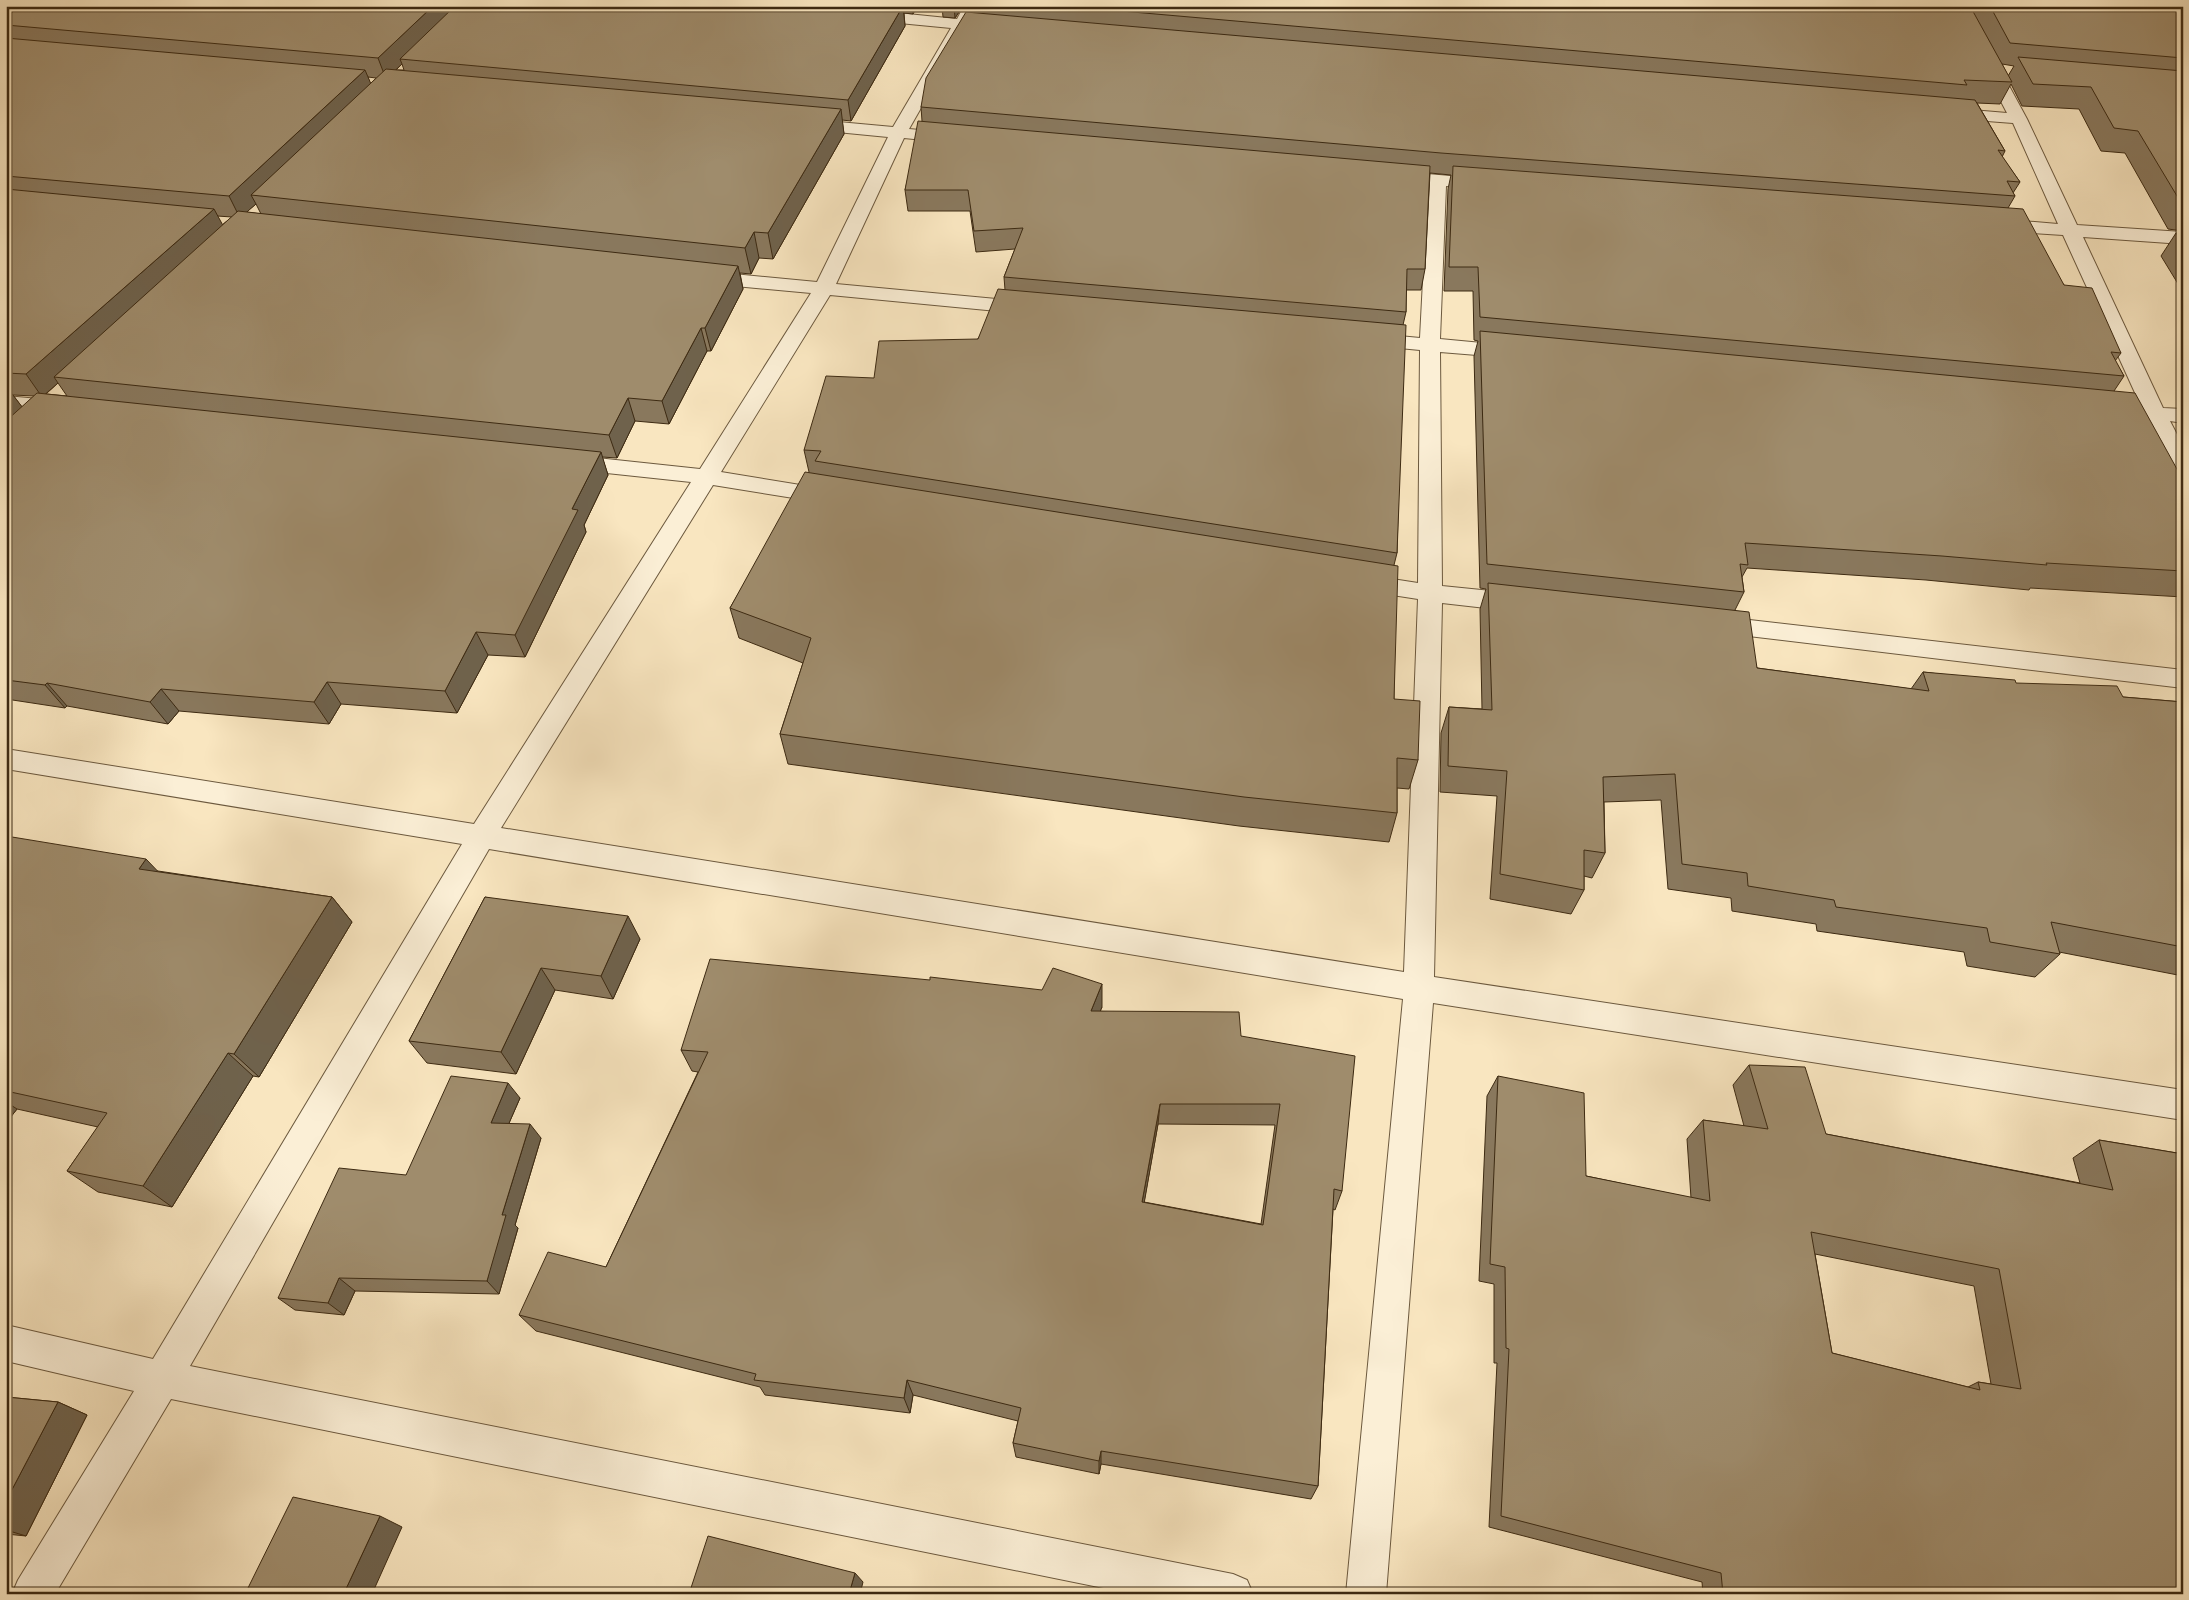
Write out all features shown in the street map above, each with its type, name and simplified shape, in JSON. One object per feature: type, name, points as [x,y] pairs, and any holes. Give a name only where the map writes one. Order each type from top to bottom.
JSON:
[{"type":"street","points":[[1953,7],[2019,119],[2155,414],[2183,468]]},
{"type":"street","points":[[854,14],[966,16],[990,28]]},
{"type":"street","points":[[32,1594],[162,1379],[481,837],[824,290],[898,133],[966,16]]},
{"type":"street","points":[[1991,70],[2010,72]]},
{"type":"street","points":[[1930,111],[2019,119]]},
{"type":"street","points":[[791,123],[967,139]]},
{"type":"street","points":[[1378,175],[1506,186]]},
{"type":"street","points":[[1366,1594],[1420,988],[1430,593],[1430,344],[1437,180]]},
{"type":"street","points":[[1981,224],[2183,238]]},
{"type":"street","points":[[686,275],[824,290],[1052,310]]},
{"type":"street","points":[[1350,337],[1529,354]]},
{"type":"street","points":[[6,402],[77,410]]},
{"type":"street","points":[[2096,408],[2183,416]]},
{"type":"street","points":[[551,460],[708,477],[855,501]]},
{"type":"street","points":[[1342,579],[1430,593],[1539,605]]},
{"type":"street","points":[[1697,623],[2183,679]]},
{"type":"street","points":[[6,760],[1420,988],[2183,1105]]},
{"type":"street","points":[[6,1343],[162,1379],[1233,1594]]},
{"type":"building","points":[[6,6],[433,6],[378,58],[6,25]]},
{"type":"building","points":[[455,6],[903,6],[848,100],[400,59]]},
{"type":"building","points":[[1064,6],[1970,6],[2012,82],[1964,80],[1967,85]]},
{"type":"building","points":[[1990,6],[2183,6],[2183,58],[2010,43]]},
{"type":"building","points":[[966,12],[1975,100],[2005,151],[1998,150],[2020,182],[2007,181],[2015,196],[1441,153],[921,107],[926,78]]},
{"type":"building","points":[[6,38],[365,70],[229,196],[6,176]]},
{"type":"building","points":[[2018,57],[2183,71],[2183,206],[2138,131],[2114,128],[2091,87],[2033,84]]},
{"type":"building","points":[[386,69],[841,109],[768,233],[754,232],[745,248],[251,195]]},
{"type":"building","points":[[918,121],[1430,166],[1425,269],[1407,269],[1406,312],[1004,277],[1023,228],[974,231],[968,190],[905,190]]},
{"type":"building","points":[[1453,166],[2023,209],[2064,285],[2092,288],[2121,353],[2111,352],[2124,376],[1480,317],[1478,267],[1449,267]]},
{"type":"building","points":[[6,189],[214,209],[26,374],[6,373]]},
{"type":"building","points":[[238,211],[738,266],[705,328],[701,328],[662,401],[628,398],[609,435],[54,377]]},
{"type":"building","points":[[2176,233],[2183,234],[2183,243]]},
{"type":"building","points":[[998,289],[1406,325],[1397,553],[815,461],[821,451],[804,450],[826,376],[874,378],[879,341],[978,339]]},
{"type":"building","points":[[1480,331],[2135,393],[2183,480],[2183,571],[2046,563],[2047,565],[1745,543],[1748,565],[1740,564],[1744,592],[1487,564]]},
{"type":"building","points":[[37,393],[601,452],[572,509],[578,510],[515,635],[476,632],[445,691],[327,682],[314,702],[161,689],[150,702],[47,683],[45,685],[6,680],[6,421]]},
{"type":"building","points":[[805,472],[1398,566],[1394,699],[1420,701],[1418,760],[1397,758],[1397,813],[1244,797],[780,734],[811,638],[730,608]]},
{"type":"building","points":[[1488,583],[1749,612],[1757,668],[1929,691],[1923,672],[2015,680],[2016,683],[2117,686],[2123,697],[2183,702],[2183,947],[2051,922],[2060,954],[1990,942],[1987,928],[1836,907],[1834,900],[1748,886],[1747,873],[1682,864],[1675,774],[1603,777],[1605,853],[1584,850],[1584,890],[1500,874],[1507,771],[1448,766],[1449,707],[1492,710]]},
{"type":"building","points":[[6,836],[146,859],[139,869],[332,897],[234,1054],[228,1053],[143,1186],[67,1171],[107,1113],[6,1091]]},
{"type":"building","points":[[485,897],[628,916],[601,976],[541,968],[501,1052],[409,1041]]},
{"type":"building","points":[[710,959],[930,980],[930,977],[1042,990],[1053,968],[1102,984],[1091,1011],[1239,1012],[1241,1036],[1355,1056],[1342,1191],[1334,1189],[1318,1486],[1101,1451],[1099,1461],[1013,1443],[1021,1408],[907,1380],[904,1398],[754,1380],[756,1374],[519,1315],[548,1252],[606,1267],[708,1052],[681,1050]],"holes":[[[1160,1104],[1280,1104],[1263,1225],[1142,1202]]]},
{"type":"building","points":[[1749,1065],[1805,1067],[1826,1134],[2113,1190],[2099,1140],[2183,1154],[2183,1594],[1723,1594],[1721,1573],[1501,1516],[1509,1349],[1506,1348],[1505,1267],[1490,1264],[1498,1076],[1584,1093],[1586,1176],[1710,1201],[1703,1120],[1768,1129]],"holes":[[[1811,1232],[1999,1269],[2021,1389],[1978,1382],[1980,1390],[1832,1353]]]},
{"type":"building","points":[[451,1076],[508,1083],[491,1123],[530,1124],[502,1215],[506,1215],[487,1281],[339,1278],[328,1303],[278,1298],[339,1168],[406,1175]]},
{"type":"building","points":[[6,1397],[58,1402],[6,1501]]},
{"type":"building","points":[[293,1497],[380,1516],[345,1591],[362,1594],[245,1594]]},
{"type":"building","points":[[708,1536],[855,1573],[849,1594],[689,1594]]}]
